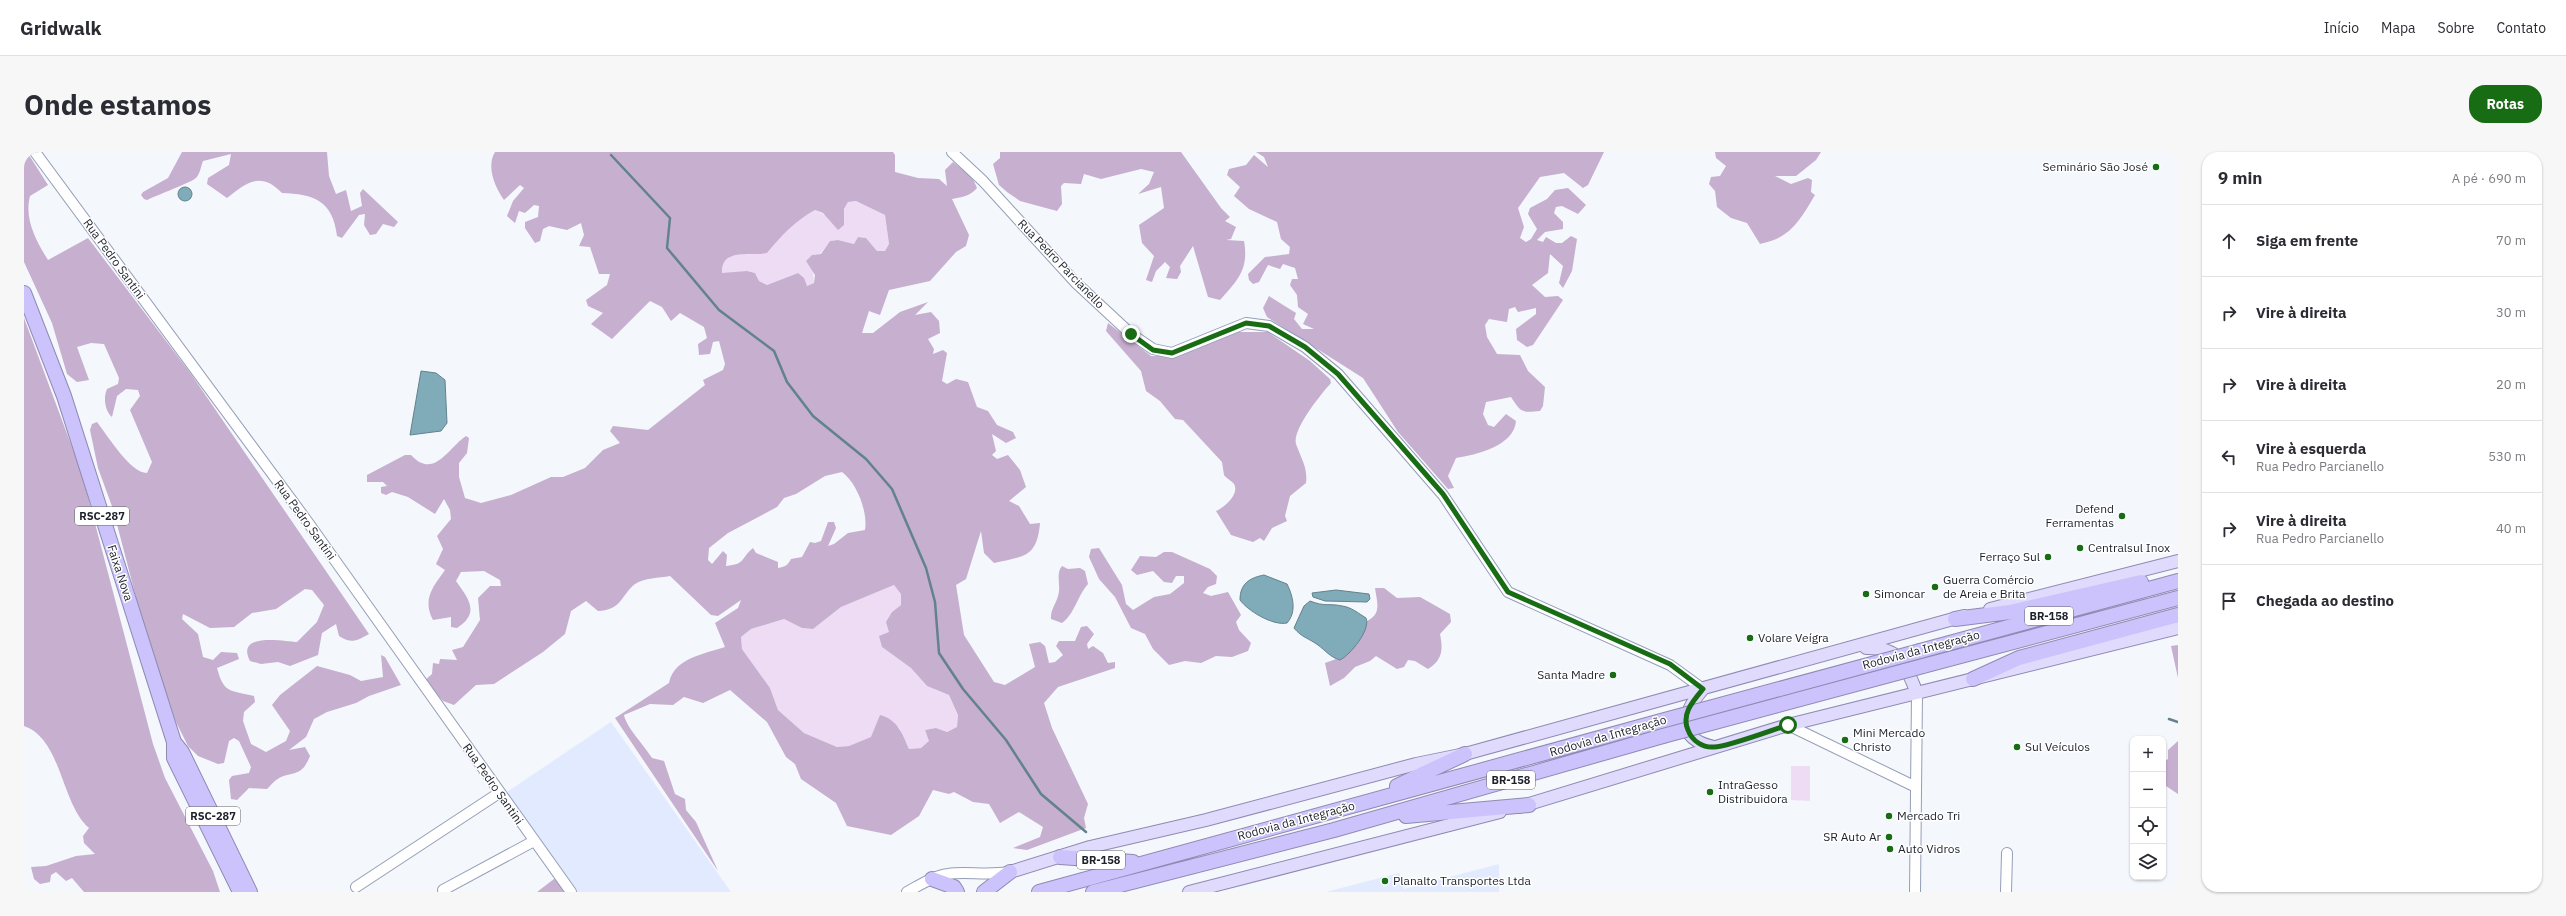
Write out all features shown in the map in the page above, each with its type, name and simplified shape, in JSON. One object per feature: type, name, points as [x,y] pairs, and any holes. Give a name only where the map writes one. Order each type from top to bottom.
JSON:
[{"type":"highway","name":"Faixa Nova","points":[[24,293],[64,396],[174,742],[174,758],[240,892]]},
{"type":"highway","name":"BR-158","points":[[1955,619],[2010,612],[2178,573]]},
{"type":"highway","name":"Rodovia da Integração","points":[[1039,892],[1331,810],[1432,785],[1661,721],[2178,581]]},
{"type":"highway","name":"Rodovia da Integração","points":[[1093,892],[1360,822],[1663,736],[2178,598]]},
{"type":"highway","name":"BR-158","points":[[1973,679],[2019,658],[2178,615]]},
{"type":"highway","name":"Faixa Nova","points":[[174,742],[182,752],[250,892]]},
{"type":"highway","name":"BR-158","points":[[1331,810],[1410,782],[1465,754]]},
{"type":"highway","name":"BR-158","points":[[1360,822],[1529,805]]},
{"type":"highway","name":"BR-158","points":[[1060,857],[1143,863]]},
{"type":"highway","name":"BR-158","points":[[984,892],[1010,872]]},
{"type":"highway","points":[[232,877],[233,892]]},
{"type":"highway","points":[[932,879],[954,887],[957,892]]},
{"type":"main road","name":"BR-158","points":[[1010,872],[1090,847],[1206,820],[1416,764],[1465,754],[1857,648],[1895,634],[2178,561]]},
{"type":"main road","name":"BR-158","points":[[1188,892],[1529,805],[1788,725],[2178,628]]},
{"type":"main road","points":[[1857,648],[1884,647],[1892,653],[1903,663],[1917,693]]},
{"type":"main road","points":[[1703,689],[1691,703],[1686,716],[1687,728],[1691,737],[1699,744],[1715,748]]},
{"type":"street","name":"Rua Pedro Santini","points":[[35,152],[307,521],[499,793],[571,892]]},
{"type":"street","name":"Rua Pedro Parcianello","points":[[952,152],[983,180],[1076,282],[1131,334],[1153,350],[1172,353],[1246,323],[1269,326],[1305,347],[1338,374],[1443,494],[1508,592],[1670,664],[1703,689]]},
{"type":"street","points":[[1915,892],[1917,693]]},
{"type":"street","points":[[1788,725],[1916,787]]},
{"type":"street","points":[[356,887],[499,793]]},
{"type":"street","points":[[444,892],[443,890],[534,841]]},
{"type":"street","points":[[2006,892],[2007,853]]},
{"type":"street","name":"BR-158","points":[[907,892],[932,879],[948,874],[988,876],[1010,872]]},
{"type":"shaded area","points":[[24,152],[27,152],[48,185],[30,196],[29,213],[32,230],[48,260],[88,238],[191,374],[369,634],[354,641],[347,640],[339,636],[336,624],[322,633],[318,655],[290,666],[278,662],[261,664],[250,661],[247,652],[249,646],[255,642],[263,640],[297,642],[317,622],[324,605],[312,590],[305,589],[276,609],[252,613],[234,627],[210,628],[183,614],[182,619],[198,634],[203,657],[213,660],[221,652],[237,653],[239,659],[217,668],[225,687],[229,690],[254,696],[255,702],[244,712],[243,721],[251,744],[266,752],[286,741],[290,731],[272,705],[280,695],[317,666],[350,675],[361,681],[383,677],[381,655],[385,657],[401,685],[369,696],[356,703],[327,712],[314,719],[306,737],[289,750],[305,747],[310,756],[302,769],[296,773],[279,778],[267,789],[249,788],[237,800],[231,799],[229,780],[232,776],[249,773],[251,767],[239,741],[234,738],[229,741],[224,763],[218,764],[198,756],[188,746],[176,722],[144,628],[113,509],[98,468],[90,430],[92,424],[97,422],[127,461],[140,471],[147,473],[152,462],[130,410],[140,396],[138,390],[126,389],[117,396],[112,417],[105,404],[105,396],[107,389],[118,384],[119,378],[104,344],[91,343],[77,347],[89,380],[77,382],[67,374],[52,323],[24,262]]},
{"type":"shaded area","points":[[182,152],[327,152],[329,176],[336,194],[346,190],[351,211],[362,206],[360,193],[363,189],[398,222],[394,227],[383,224],[376,234],[370,235],[364,225],[365,214],[359,215],[342,238],[337,236],[335,224],[331,215],[326,207],[320,202],[304,195],[282,193],[267,182],[254,181],[241,187],[227,198],[207,184],[208,178],[229,165],[231,154],[203,161],[196,178],[193,180],[147,200],[144,199],[141,195],[143,192],[168,178]]},
{"type":"shaded area","points":[[495,152],[893,152],[895,155],[895,172],[918,178],[939,179],[947,186],[945,170],[953,162],[972,177],[977,188],[963,197],[952,199],[969,235],[966,246],[956,252],[930,281],[889,290],[880,315],[869,311],[862,333],[873,333],[900,312],[928,302],[915,315],[931,312],[939,321],[940,333],[928,339],[934,349],[933,354],[943,350],[947,353],[942,381],[947,384],[956,379],[968,382],[977,407],[988,411],[997,425],[1013,432],[1016,438],[1006,443],[992,434],[996,451],[992,455],[997,459],[1008,455],[1020,470],[1026,487],[1009,501],[1019,506],[1030,524],[1040,523],[1036,543],[1027,554],[994,563],[984,553],[981,531],[966,579],[956,585],[964,635],[994,682],[1005,685],[1035,667],[1029,644],[1040,642],[1045,646],[1049,663],[1055,662],[1063,655],[1056,646],[1059,641],[1075,641],[1081,627],[1087,626],[1094,634],[1087,644],[1088,649],[1093,646],[1103,653],[1108,663],[1115,662],[1115,668],[1058,687],[1044,703],[1052,728],[1088,804],[1084,818],[1086,828],[1027,850],[1013,848],[1040,837],[1043,827],[1019,812],[1000,823],[989,804],[973,802],[954,792],[949,794],[933,790],[919,816],[891,835],[847,826],[836,803],[801,779],[795,764],[786,757],[767,722],[730,690],[703,703],[684,697],[673,705],[650,704],[624,715],[628,725],[652,758],[664,761],[675,794],[685,799],[686,810],[696,822],[718,871],[615,718],[669,683],[672,675],[683,662],[699,655],[725,647],[715,623],[738,608],[741,600],[718,616],[711,615],[670,576],[647,579],[635,584],[617,605],[606,610],[598,611],[586,601],[571,611],[565,634],[543,652],[494,684],[476,685],[454,705],[443,701],[424,681],[432,674],[433,663],[439,664],[440,659],[457,660],[452,650],[463,647],[480,620],[478,598],[490,586],[501,586],[500,580],[484,571],[461,572],[456,581],[468,599],[470,605],[469,617],[457,628],[451,627],[451,617],[433,620],[429,606],[430,594],[445,570],[436,564],[443,549],[437,536],[451,519],[450,510],[444,499],[435,514],[408,497],[392,492],[386,495],[381,493],[381,487],[387,486],[383,482],[367,482],[367,475],[405,455],[411,455],[419,462],[427,464],[434,463],[447,454],[466,436],[469,438],[467,453],[459,463],[459,477],[465,498],[481,503],[511,495],[551,477],[563,477],[585,468],[603,450],[620,443],[610,431],[613,426],[648,430],[705,385],[703,380],[723,370],[725,364],[719,341],[713,342],[710,354],[699,355],[698,344],[707,338],[704,327],[680,313],[671,321],[662,307],[650,301],[612,339],[591,324],[603,313],[588,306],[586,300],[607,285],[610,274],[599,274],[590,247],[579,246],[584,235],[581,223],[567,230],[549,226],[543,229],[540,241],[535,243],[525,228],[525,222],[538,217],[539,206],[534,205],[525,213],[519,211],[515,223],[507,216],[513,201],[524,188],[520,185],[504,200],[493,177],[491,164]],"holes":[[[856,201],[885,215],[889,244],[885,251],[877,251],[866,238],[858,237],[854,244],[838,240],[830,241],[821,254],[812,255],[806,261],[815,275],[814,283],[807,286],[804,278],[798,273],[767,285],[759,281],[755,273],[747,271],[722,273],[723,265],[726,259],[738,255],[767,253],[789,229],[815,210],[823,213],[838,230],[844,225],[844,209],[848,202]],[[842,472],[852,483],[857,490],[863,507],[865,515],[865,530],[848,533],[834,544],[828,546],[836,528],[834,522],[828,522],[821,541],[815,543],[810,542],[802,557],[791,559],[789,563],[780,568],[778,568],[778,562],[756,553],[753,548],[737,564],[726,566],[727,555],[723,551],[712,564],[708,560],[709,548],[728,533],[777,507],[784,498],[796,494],[825,476]],[[894,585],[901,594],[901,605],[892,612],[886,622],[889,632],[879,636],[882,647],[911,668],[927,686],[949,695],[958,715],[957,727],[947,732],[936,728],[925,730],[929,741],[921,748],[909,749],[899,728],[891,720],[880,715],[871,737],[849,746],[837,747],[804,733],[778,710],[770,688],[742,649],[741,637],[751,629],[784,619],[802,628],[813,629],[841,607]]]},
{"type":"shaded area","points":[[1000,152],[1181,152],[1221,208],[1230,217],[1225,221],[1236,227],[1231,239],[1226,240],[1244,241],[1245,259],[1241,274],[1220,300],[1208,297],[1193,246],[1180,266],[1181,272],[1177,279],[1166,278],[1170,267],[1165,262],[1156,271],[1152,282],[1146,280],[1154,256],[1142,243],[1139,225],[1164,208],[1161,187],[1138,194],[1149,184],[1154,172],[1141,169],[1101,179],[1084,174],[1081,184],[1064,183],[1061,186],[1062,204],[1057,211],[1020,201],[999,185],[993,164],[1000,158]]},
{"type":"shaded area","points":[[1256,152],[1604,152],[1588,185],[1583,188],[1564,173],[1540,177],[1518,208],[1524,227],[1520,238],[1526,242],[1531,239],[1537,229],[1528,214],[1530,208],[1547,199],[1555,190],[1568,188],[1586,205],[1578,214],[1562,206],[1556,207],[1554,213],[1563,222],[1563,229],[1545,232],[1537,240],[1543,242],[1546,237],[1556,243],[1562,243],[1571,236],[1577,239],[1572,271],[1563,288],[1559,283],[1563,266],[1550,254],[1548,273],[1532,285],[1545,297],[1558,296],[1563,300],[1533,345],[1527,347],[1517,340],[1516,329],[1536,314],[1536,308],[1518,312],[1515,307],[1509,309],[1507,322],[1489,319],[1485,325],[1487,337],[1497,354],[1520,355],[1528,371],[1545,387],[1543,406],[1540,411],[1529,412],[1520,409],[1511,397],[1486,402],[1483,414],[1488,425],[1494,427],[1506,414],[1516,421],[1514,430],[1509,437],[1493,448],[1483,452],[1456,458],[1448,476],[1454,488],[1448,489],[1398,432],[1363,378],[1267,317],[1263,308],[1269,296],[1296,313],[1294,319],[1302,329],[1314,329],[1303,324],[1308,314],[1298,307],[1297,295],[1290,285],[1292,279],[1298,279],[1295,268],[1283,264],[1280,269],[1268,265],[1259,282],[1253,284],[1249,280],[1248,274],[1265,257],[1289,254],[1290,247],[1281,239],[1277,222],[1249,209],[1234,196],[1240,187],[1227,175],[1229,169],[1246,165],[1254,155],[1268,167],[1264,157]]},
{"type":"shaded area","points":[[1715,152],[1821,152],[1816,160],[1796,176],[1775,176],[1791,184],[1808,178],[1812,180],[1811,192],[1815,195],[1794,227],[1780,237],[1760,244],[1747,223],[1731,218],[1717,207],[1715,191],[1709,184],[1711,177],[1720,176],[1726,166],[1716,158]]},
{"type":"shaded area","points":[[185,187],[190,189],[192,194],[190,199],[185,201],[180,199],[178,194],[180,189]]},
{"type":"shaded area","points":[[856,201],[885,215],[889,244],[885,251],[877,251],[866,238],[858,237],[854,244],[838,240],[830,241],[820,254],[812,255],[814,283],[807,286],[798,273],[767,285],[759,281],[755,273],[747,271],[722,274],[723,266],[726,260],[738,255],[767,253],[789,229],[815,210],[844,225],[844,209],[848,202]]},
{"type":"shaded area","points":[[24,318],[82,474],[153,744],[165,778],[213,871],[220,892],[84,892],[72,878],[66,881],[56,872],[51,875],[50,882],[40,884],[34,879],[31,867],[46,866],[76,856],[95,854],[84,843],[83,836],[89,828],[72,804],[54,758],[46,744],[37,733],[24,726]]},
{"type":"shaded area","points":[[1108,323],[1151,356],[1172,356],[1195,350],[1232,332],[1268,332],[1310,361],[1330,379],[1331,383],[1308,412],[1298,430],[1296,438],[1296,444],[1305,468],[1306,483],[1290,496],[1285,516],[1287,521],[1272,528],[1264,541],[1260,538],[1253,542],[1231,535],[1216,511],[1227,504],[1235,492],[1234,484],[1224,475],[1222,462],[1183,420],[1175,419],[1160,401],[1146,391],[1141,371],[1106,331]]},
{"type":"shaded area","points":[[421,371],[436,373],[445,380],[447,423],[441,431],[410,435]]},
{"type":"shaded area","points":[[1099,548],[1122,585],[1126,604],[1133,610],[1154,597],[1170,594],[1184,583],[1184,576],[1176,576],[1172,583],[1164,582],[1153,571],[1137,575],[1131,570],[1140,556],[1156,557],[1164,552],[1172,552],[1210,569],[1217,576],[1216,584],[1208,587],[1203,593],[1211,596],[1228,592],[1241,615],[1236,622],[1239,630],[1251,643],[1248,651],[1232,657],[1216,656],[1201,663],[1185,661],[1169,665],[1153,649],[1145,634],[1131,628],[1115,597],[1099,579],[1089,557],[1091,549]]},
{"type":"shaded area","points":[[1062,566],[1068,569],[1080,568],[1085,571],[1088,584],[1070,615],[1062,623],[1051,619],[1051,615],[1058,595],[1059,572]]},
{"type":"shaded area","points":[[1264,575],[1287,584],[1291,594],[1293,609],[1287,623],[1275,622],[1261,617],[1249,609],[1240,600],[1240,594],[1246,583],[1254,578]]},
{"type":"shaded area","points":[[894,585],[902,594],[901,605],[892,612],[889,632],[882,647],[911,668],[927,686],[949,695],[958,715],[957,727],[947,732],[936,728],[925,730],[930,741],[921,748],[909,749],[899,727],[849,746],[837,747],[804,733],[778,710],[770,688],[742,649],[741,637],[751,629],[784,619],[802,628],[813,629],[841,607]]},
{"type":"shaded area","points":[[1375,588],[1384,588],[1397,598],[1420,597],[1450,614],[1451,622],[1440,634],[1442,645],[1441,654],[1437,662],[1428,669],[1415,661],[1408,660],[1404,667],[1397,669],[1376,656],[1370,661],[1355,667],[1344,678],[1330,686],[1325,663],[1336,659],[1340,660],[1365,629],[1367,621],[1375,615],[1377,611],[1377,603]]},
{"type":"shaded area","points":[[1336,590],[1369,594],[1370,599],[1367,602],[1325,601],[1313,597],[1312,593]]},
{"type":"shaded area","points":[[1310,601],[1320,604],[1345,607],[1354,610],[1366,618],[1367,623],[1359,642],[1340,660],[1331,656],[1294,628],[1304,606]]},
{"type":"shaded area","points":[[2178,645],[2178,678],[2171,646]]},
{"type":"shaded area","points":[[611,722],[731,892],[578,892],[507,792]]},
{"type":"shaded area","points":[[2178,741],[2178,794],[2166,786],[2166,760],[2168,759],[2168,750]]},
{"type":"shaded area","points":[[1791,766],[1810,766],[1810,801],[1791,800]]},
{"type":"shaded area","points":[[1499,864],[1499,892],[1326,892],[1399,873],[1404,889]]},
{"type":"shaded area","points":[[554,879],[559,880],[567,892],[537,892]]},
{"type":"waterway","points":[[611,155],[670,218],[667,248],[719,310],[774,351],[787,382],[813,416],[866,459],[892,489],[926,568],[935,602],[939,653],[963,689],[1006,740],[1041,794],[1086,832]]},
{"type":"waterway","points":[[2169,719],[2178,722]]},
{"type":"place","name":"Seminário São José","points":[[2156,167]]},
{"type":"place","name":"Defend Ferramentas","points":[[2122,516]]},
{"type":"place","name":"Centralsul Inox","points":[[2080,548]]},
{"type":"place","name":"Ferraço Sul","points":[[2048,557]]},
{"type":"place","name":"Guerra Comércio de Areia e Brita","points":[[1935,587]]},
{"type":"place","name":"Simoncar","points":[[1866,594]]},
{"type":"place","name":"Volare Veígra","points":[[1750,638]]},
{"type":"place","name":"Santa Madre","points":[[1613,675]]},
{"type":"place","name":"Mini Mercado Christo","points":[[1845,740]]},
{"type":"place","name":"Sul Veículos","points":[[2017,747]]},
{"type":"place","name":"IntraGesso Distribuidora","points":[[1710,792]]},
{"type":"place","name":"Mercado Tri","points":[[1889,816]]},
{"type":"place","name":"SR Auto Ar","points":[[1889,837]]},
{"type":"place","name":"Auto Vidros","points":[[1890,849]]},
{"type":"place","name":"Planalto Transportes Ltda","points":[[1385,881]]},
{"type":"route","points":[[1131,334],[1153,350],[1172,353],[1246,323],[1269,326],[1305,347],[1338,374],[1425,477],[1443,494],[1495,575],[1508,592],[1670,664],[1703,689],[1691,703],[1686,716],[1687,728],[1691,737],[1699,744],[1715,748],[1788,725]]}]
